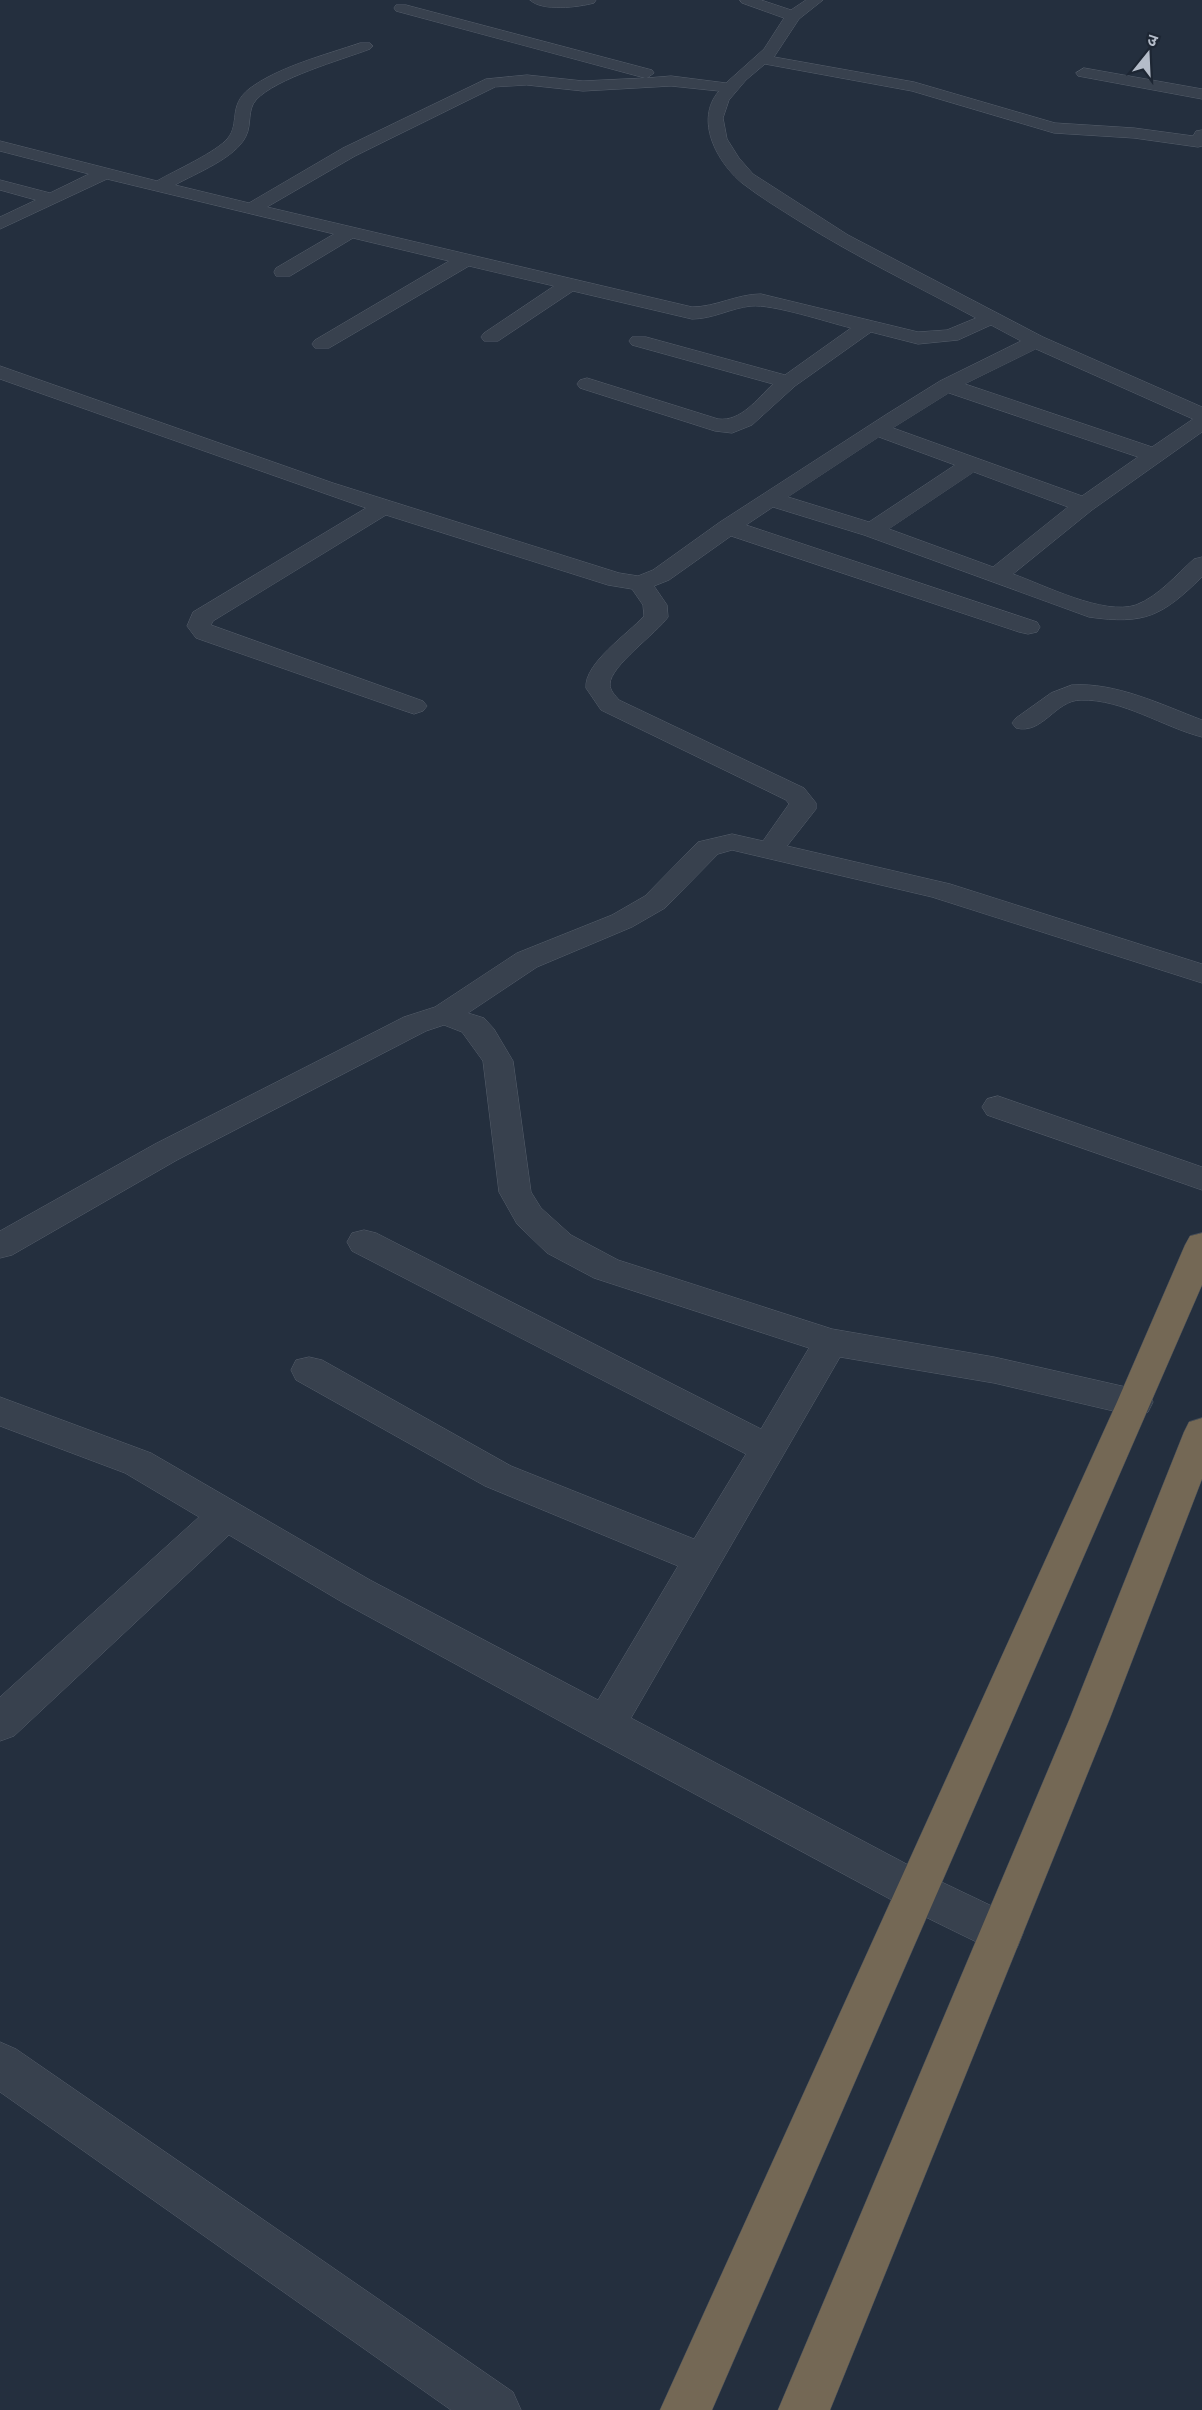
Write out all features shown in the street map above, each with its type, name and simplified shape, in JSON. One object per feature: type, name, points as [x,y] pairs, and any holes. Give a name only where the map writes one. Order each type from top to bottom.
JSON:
[{"type":"highway","points":[[686,2410],[1135,1402],[1202,1245]]},
{"type":"highway","points":[[804,2410],[1090,1718],[1202,1432]]},
{"type":"street","points":[[537,0],[574,4],[589,0]]},
{"type":"street","points":[[747,0],[793,16]]},
{"type":"street","points":[[816,0],[793,16],[786,30],[761,59],[721,99],[715,118],[719,139],[732,161],[747,178],[841,239],[1036,341],[1202,415]]},
{"type":"street","points":[[401,8],[671,81],[731,88]]},
{"type":"street","points":[[159,187],[228,148],[236,141],[240,134],[242,108],[250,96],[266,85],[365,46]]},
{"type":"street","points":[[761,59],[914,87],[1054,128],[1134,133],[1198,142],[1202,135]]},
{"type":"street","points":[[1084,73],[1202,94]]},
{"type":"street","points":[[251,209],[349,152],[473,89],[492,82],[527,80],[583,86],[671,81]]},
{"type":"street","points":[[0,146],[159,187],[692,313],[716,312],[735,302],[748,299],[761,300],[906,336],[943,338],[992,318]]},
{"type":"street","points":[[3,220],[53,199],[105,173]]},
{"type":"street","points":[[0,185],[53,199]]},
{"type":"street","points":[[283,272],[350,232]]},
{"type":"street","points":[[322,344],[465,260]]},
{"type":"street","points":[[491,337],[568,285]]},
{"type":"street","points":[[587,384],[715,425],[732,426],[745,420],[788,382],[867,326]]},
{"type":"street","points":[[639,341],[788,382]]},
{"type":"street","points":[[0,372],[325,488],[616,580],[640,583],[661,575],[770,499],[947,385],[1036,341]]},
{"type":"street","points":[[947,385],[1153,455]]},
{"type":"street","points":[[997,575],[1084,506],[1202,422]]},
{"type":"street","points":[[879,430],[1084,506]]},
{"type":"street","points":[[872,530],[970,465]]},
{"type":"street","points":[[770,499],[872,530],[1089,610],[1119,614],[1138,612],[1158,603],[1202,564]]},
{"type":"street","points":[[385,506],[202,617],[198,626],[205,633],[414,706]]},
{"type":"street","points":[[728,527],[1028,627]]},
{"type":"street","points":[[640,583],[655,605],[656,617],[648,628],[606,666],[598,680],[600,693],[610,705],[785,789],[801,800],[802,809],[770,850]]},
{"type":"street","points":[[1025,723],[1070,693],[1081,691],[1106,696],[1202,729]]},
{"type":"street","points":[[442,1016],[527,960],[622,921],[655,902],[708,848],[732,842],[940,890],[1202,974]]},
{"type":"street","points":[[0,1246],[177,1147],[415,1024],[430,1017],[442,1016],[473,1025],[483,1036],[498,1061],[515,1192],[529,1216],[559,1244],[606,1269],[831,1342],[994,1370],[1135,1402]]},
{"type":"street","points":[[998,1107],[1202,1179]]},
{"type":"street","points":[[364,1242],[768,1449]]},
{"type":"street","points":[[605,1725],[831,1342]]},
{"type":"street","points":[[309,1370],[498,1476],[702,1559]]},
{"type":"street","points":[[2,1413],[138,1463],[356,1591],[916,1891],[1002,1933]]},
{"type":"street","points":[[0,1723],[226,1515]]},
{"type":"street","points":[[0,2065],[495,2410]]}]
